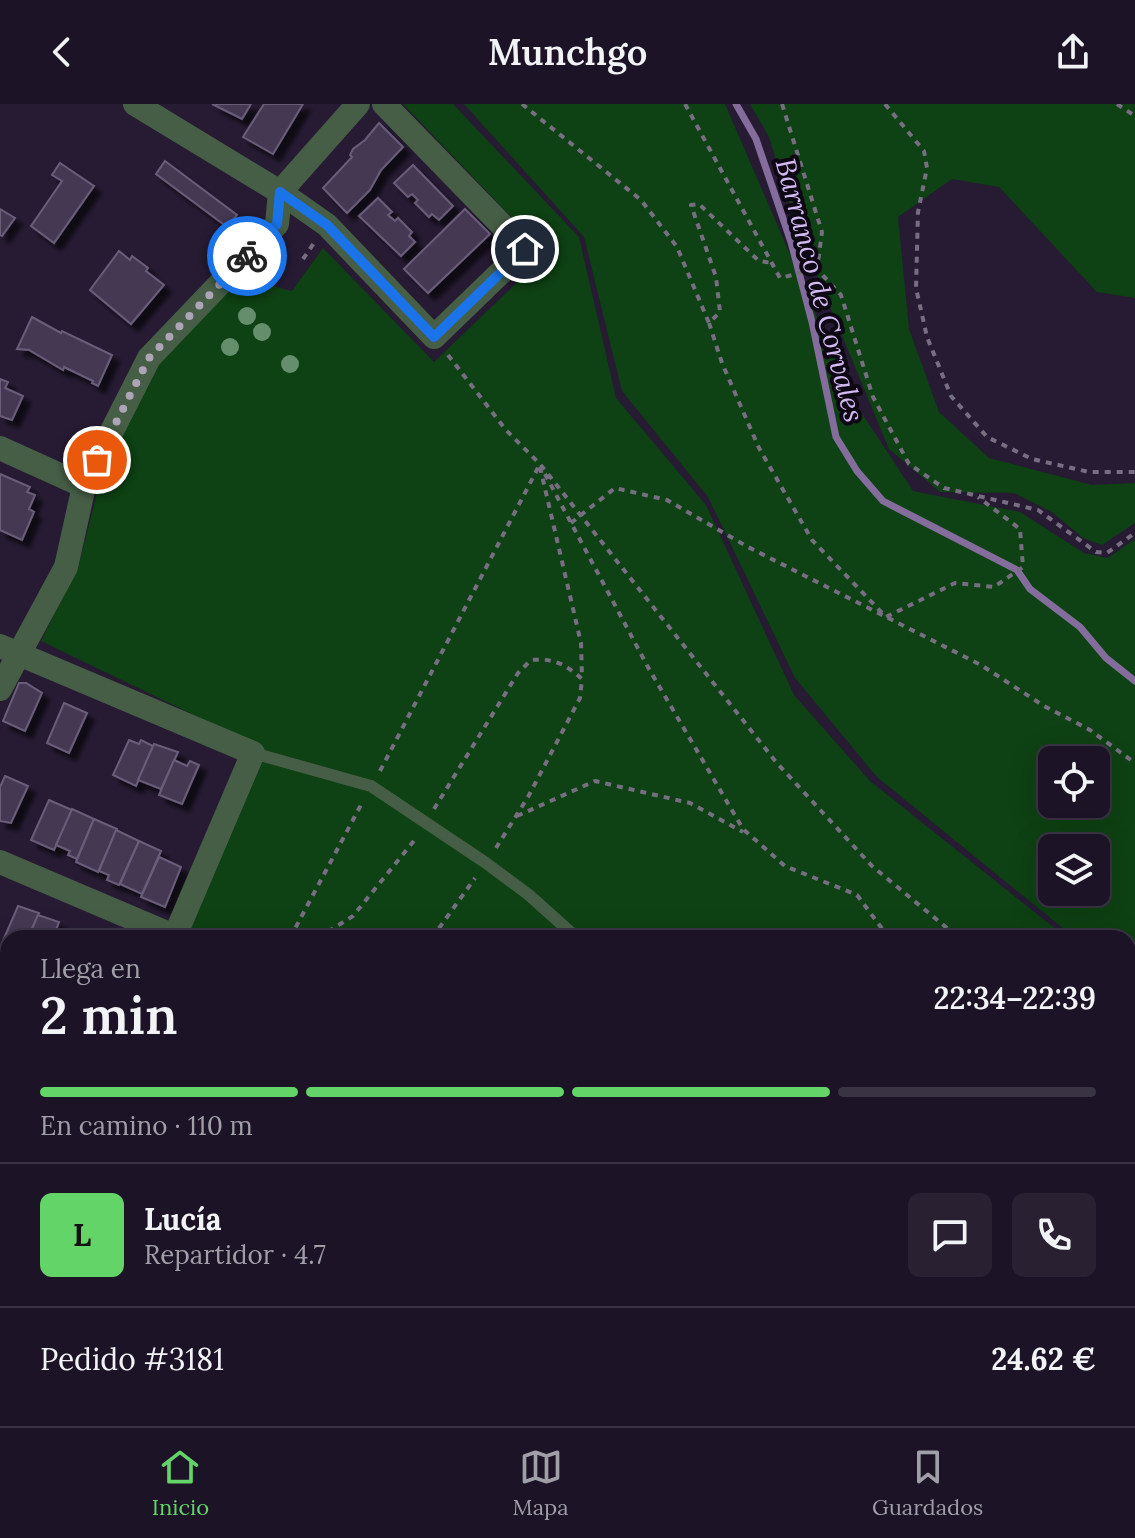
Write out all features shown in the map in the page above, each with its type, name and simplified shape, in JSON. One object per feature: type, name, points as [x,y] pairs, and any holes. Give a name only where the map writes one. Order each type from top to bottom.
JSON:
[{"type":"street","points":[[135,104],[280,192],[327,225],[434,337],[525,249],[384,104]]},
{"type":"street","points":[[0,689],[8,650],[49,602],[66,567],[84,486],[149,358],[277,224],[280,192],[358,104]]},
{"type":"street","points":[[0,448],[84,486]]},
{"type":"street","points":[[8,650],[253,753],[177,930]]},
{"type":"street","points":[[0,862],[158,930]]},
{"type":"lane","points":[[253,753],[371,786],[428,821],[486,863],[529,895],[568,930]]},
{"type":"path","points":[[522,104],[641,200],[677,247],[759,448],[812,540],[886,617]]},
{"type":"path","points":[[685,104],[780,278],[817,269]]},
{"type":"path","points":[[782,104],[822,232],[817,269]]},
{"type":"path","points":[[885,104],[924,151],[927,168],[918,212],[916,288],[927,337],[951,396],[987,437],[1032,459],[1089,472],[1135,472]]},
{"type":"path","points":[[1117,104],[1135,116]]},
{"type":"path","points":[[709,323],[720,312],[716,277],[691,205],[699,204],[759,261],[773,263]]},
{"type":"path","points":[[817,269],[841,295],[873,397],[909,464],[944,488],[1038,510],[1096,552],[1107,553],[1135,533]]},
{"type":"path","points":[[434,337],[506,430],[540,464],[776,762],[872,866],[949,930]]},
{"type":"path","points":[[540,464],[649,669],[748,835]]},
{"type":"path","points":[[438,930],[515,817],[580,698],[581,643],[540,464]]},
{"type":"path","points":[[294,930],[540,464]]},
{"type":"path","points":[[571,523],[615,488],[667,500],[748,547],[981,665],[1044,706],[1090,730],[1135,763]]},
{"type":"path","points":[[886,617],[955,583],[994,587],[1023,567],[1020,529],[977,496]]},
{"type":"path","points":[[331,930],[353,916],[399,862],[495,715],[518,673],[531,660],[549,659],[566,665],[582,679]]},
{"type":"path","points":[[515,817],[595,781],[690,803],[748,835],[785,866],[857,895],[883,930]]},
{"type":"green space","points":[[403,104],[453,104],[579,237],[616,398],[706,505],[794,695],[870,781],[1057,930],[168,930],[258,746],[41,641],[79,564],[103,470],[159,359],[238,277],[292,291],[323,248],[434,362],[547,254]]},
{"type":"green space","points":[[464,104],[725,104],[853,400],[913,491],[1020,512],[1084,553],[1108,558],[1135,539],[1135,930],[1065,930],[877,777],[795,678],[708,497],[622,391],[584,237]]},
{"type":"green space","points":[[750,104],[1135,104],[1135,298],[1097,292],[999,187],[952,179],[898,217],[909,329],[939,412],[989,458],[1092,485],[1135,483],[1135,523],[1102,545],[1083,538],[1052,512],[1014,493],[940,492],[889,449],[795,222],[769,137]]},
{"type":"building","points":[[212,104],[251,104],[242,119]]},
{"type":"building","points":[[264,104],[303,104],[273,154],[243,137]]},
{"type":"building","points":[[379,123],[403,147],[381,170],[370,190],[347,213],[323,188],[352,157],[353,149]]},
{"type":"building","points":[[165,161],[237,215],[227,227],[156,174]]},
{"type":"building","points":[[60,163],[94,186],[54,243],[31,226],[62,181],[52,175]]},
{"type":"building","points":[[413,165],[453,206],[439,220],[432,214],[429,217],[415,203],[418,200],[412,194],[408,197],[394,183]]},
{"type":"building","points":[[378,198],[392,212],[388,215],[395,221],[398,218],[412,232],[409,236],[415,242],[401,256],[359,216]]},
{"type":"building","points":[[0,209],[15,218],[2,236],[0,235]]},
{"type":"building","points":[[465,209],[490,234],[428,293],[404,269]]},
{"type":"building","points":[[119,251],[148,268],[146,271],[164,285],[131,324],[90,290]]},
{"type":"building","points":[[32,317],[112,355],[98,386],[29,350],[17,349]]},
{"type":"building","points":[[0,379],[8,382],[5,388],[23,396],[12,420],[0,416]]},
{"type":"building","points":[[0,474],[30,487],[27,492],[35,495],[29,509],[34,512],[22,540],[0,530]]},
{"type":"building","points":[[19,683],[26,683],[42,693],[25,731],[3,721]]},
{"type":"building","points":[[64,703],[87,713],[69,753],[47,743]]},
{"type":"building","points":[[129,740],[139,744],[141,740],[153,746],[136,786],[113,775]]},
{"type":"building","points":[[154,744],[178,752],[161,789],[138,780]]},
{"type":"building","points":[[174,760],[187,766],[190,761],[199,765],[182,804],[159,795]]},
{"type":"building","points":[[5,776],[28,786],[11,823],[0,821],[0,787]]},
{"type":"building","points":[[49,800],[72,810],[54,850],[31,840]]},
{"type":"building","points":[[72,809],[94,819],[77,859],[68,855],[70,851],[56,845]]},
{"type":"building","points":[[94,819],[117,829],[98,872],[76,862]]},
{"type":"building","points":[[116,830],[139,841],[119,885],[107,880],[109,875],[99,871]]},
{"type":"building","points":[[139,841],[161,851],[142,894],[120,884]]},
{"type":"building","points":[[159,857],[181,867],[165,907],[141,897]]},
{"type":"building","points":[[18,906],[39,913],[32,930],[8,930]]},
{"type":"building","points":[[38,915],[59,922],[56,930],[31,930]]},
{"type":"waterway","name":"Barranco de Corvales","points":[[736,104],[756,139],[791,242],[812,322],[836,437],[857,471],[883,501],[1017,570],[1030,589],[1080,627],[1106,658],[1135,681]]},
{"type":"way so far","points":[[97,460],[149,358],[247,256]]},
{"type":"route","points":[[247,256],[277,224],[280,192],[327,225],[434,337],[525,249]]}]
